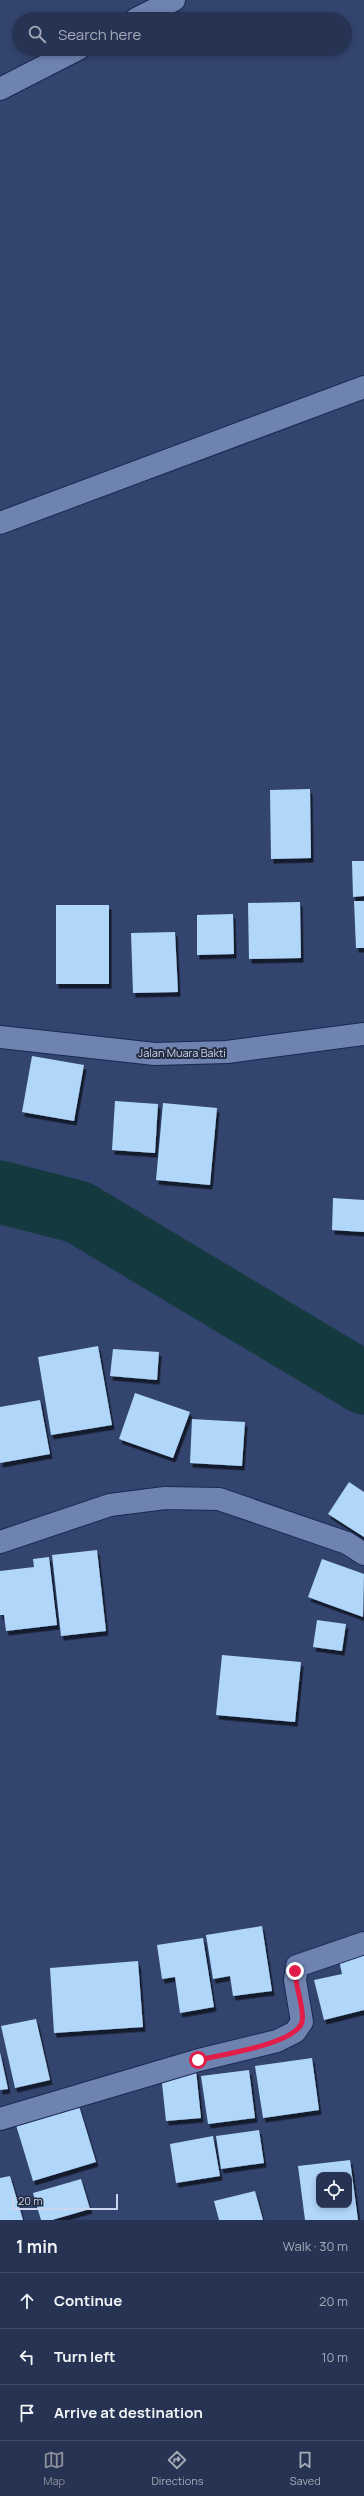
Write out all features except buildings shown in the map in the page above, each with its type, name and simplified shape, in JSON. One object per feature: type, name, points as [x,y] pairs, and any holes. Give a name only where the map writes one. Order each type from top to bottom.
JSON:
[{"type":"street","points":[[150,12],[174,0]]},
{"type":"street","points":[[0,89],[64,56]]},
{"type":"street","points":[[0,523],[364,386]]},
{"type":"street","name":"Jalan Muara Bakti","points":[[0,1037],[155,1054],[227,1052],[364,1034]]},
{"type":"street","points":[[0,1542],[110,1505],[165,1498],[219,1499],[347,1542],[364,1554]]},
{"type":"street","points":[[0,2119],[198,2060],[288,2037],[302,2022],[295,1980],[297,1966],[364,1943]]},
{"type":"waterway","points":[[0,1192],[78,1212],[364,1383]]},
{"type":"route","points":[[198,2060],[277,2041],[288,2037],[295,2032],[302,2022],[295,1980],[295,1971]]}]
